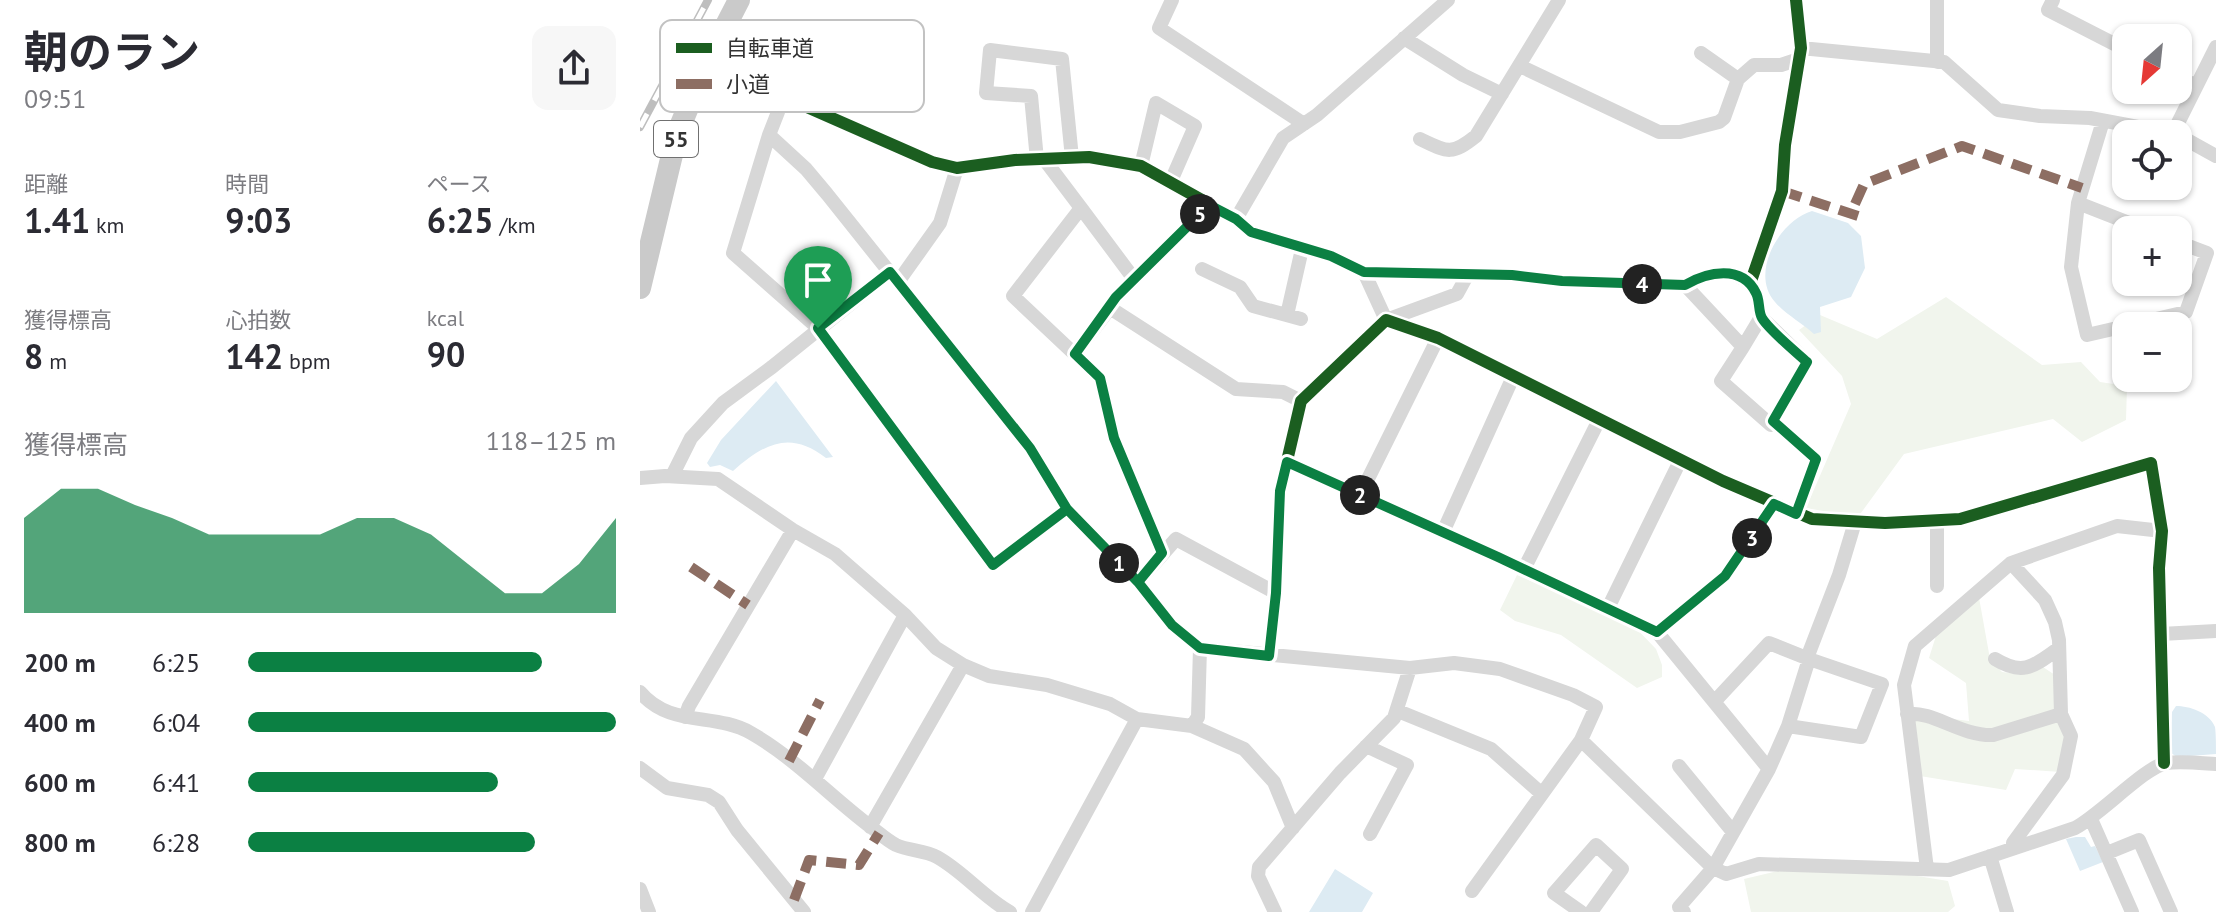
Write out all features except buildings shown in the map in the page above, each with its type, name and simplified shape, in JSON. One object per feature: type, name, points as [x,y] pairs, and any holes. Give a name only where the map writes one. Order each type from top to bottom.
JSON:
[{"type":"main road","name":"55","points":[[729,20],[739,0]]},
{"type":"main road","name":"55","points":[[640,288],[677,134],[686,112]]},
{"type":"street","points":[[1172,0],[1159,28],[1304,124]]},
{"type":"street","points":[[1420,139],[1447,152],[1460,149],[1476,136],[1559,0]]},
{"type":"street","points":[[1750,284],[1782,191],[1785,145],[1800,54],[1796,0]]},
{"type":"street","points":[[1937,0],[1937,62]]},
{"type":"street","points":[[2053,0],[2048,10],[2112,43]]},
{"type":"street","points":[[1236,219],[1283,138],[1304,124],[1443,2]]},
{"type":"street","points":[[1404,38],[1463,75],[1502,94]]},
{"type":"street","points":[[2181,120],[2216,47]]},
{"type":"street","points":[[1072,158],[1062,59],[990,50],[986,93],[1031,96],[1040,160],[1081,208],[1134,279]]},
{"type":"street","points":[[1701,53],[1738,79]]},
{"type":"street","points":[[1520,66],[1665,133],[1719,122],[1724,118],[1738,79],[1754,65],[1781,65],[1800,54],[1944,62],[1998,110],[2112,123]]},
{"type":"street","points":[[2192,84],[2196,86]]},
{"type":"street","points":[[1141,166],[1156,103],[1195,126],[1171,181]]},
{"type":"street","points":[[778,112],[733,253],[818,328],[993,565],[1067,509]]},
{"type":"street","points":[[817,112],[932,162],[957,168],[1015,160],[1089,157],[1141,166],[1236,219],[1251,232],[1331,256],[1364,272],[1512,275],[1562,281],[1685,285],[1702,275],[1733,272],[1750,284],[1757,294],[1761,317],[1807,362],[1771,425],[1721,381],[1761,317]]},
{"type":"street","points":[[2103,121],[2078,203],[2071,267],[2087,335],[2112,329]]},
{"type":"street","points":[[769,135],[806,169],[894,277],[1030,448],[1067,509],[1138,582],[1172,625],[1200,648],[1410,668],[1454,663],[1500,669],[1573,695],[1596,707],[1581,740],[1472,891]]},
{"type":"street","points":[[2192,143],[2216,156]]},
{"type":"street","points":[[672,476],[691,438],[723,403],[818,328],[894,277],[940,223],[957,168]]},
{"type":"street","points":[[2078,203],[2112,216]]},
{"type":"street","points":[[1075,354],[1116,297],[1209,205]]},
{"type":"street","points":[[1081,208],[1013,296],[1100,378],[1114,438],[1162,553]]},
{"type":"street","points":[[2192,247],[2207,253],[2192,295]]},
{"type":"street","points":[[1202,269],[1240,287],[1253,306],[1294,317],[1302,249]]},
{"type":"street","points":[[1364,272],[1386,320],[1438,338],[1681,459],[1812,519],[1855,522],[1960,519],[2151,463],[2162,531],[2159,568],[2164,763]]},
{"type":"street","points":[[1269,656],[1276,593],[1280,491],[1301,401],[1386,320],[1457,294],[1468,274]]},
{"type":"street","points":[[1685,285],[1743,347]]},
{"type":"street","points":[[1110,308],[1236,389],[1283,392],[1301,401]]},
{"type":"street","points":[[1360,495],[1438,338]]},
{"type":"street","points":[[1443,532],[1513,377]]},
{"type":"street","points":[[1524,569],[1600,418]]},
{"type":"street","points":[[1773,421],[1816,459],[1796,514]]},
{"type":"street","points":[[1608,608],[1681,459]]},
{"type":"street","points":[[1287,462],[1657,632],[1769,769]]},
{"type":"street","points":[[640,478],[672,476],[718,479],[793,530],[835,554],[905,615],[936,648],[963,665],[989,676],[1072,692],[1110,704],[1137,719],[1192,726],[1244,749],[1274,782],[1293,828]]},
{"type":"street","points":[[1657,632],[1725,576],[1774,504]]},
{"type":"street","points":[[1937,520],[1937,586]]},
{"type":"street","points":[[1680,910],[1713,868],[1769,769],[1788,726],[1855,522]]},
{"type":"street","points":[[1927,869],[1904,685],[1915,646],[2011,563],[2117,526],[2162,531]]},
{"type":"street","points":[[685,717],[793,530]]},
{"type":"street","points":[[1138,582],[1176,539],[1276,593]]},
{"type":"street","points":[[2011,563],[2051,609],[2059,651],[2061,714],[2071,736],[2063,775],[2013,843],[2014,847]]},
{"type":"street","points":[[815,779],[905,615]]},
{"type":"street","points":[[2161,634],[2216,631]]},
{"type":"street","points":[[1715,701],[1769,643],[1882,684],[1861,737],[1788,726]]},
{"type":"street","points":[[1192,726],[1198,717],[1200,648]]},
{"type":"street","points":[[1995,659],[2018,669],[2030,668],[2059,651]]},
{"type":"street","points":[[870,827],[963,665]]},
{"type":"street","points":[[1275,912],[1258,876],[1259,867],[1398,711],[1410,668]]},
{"type":"street","points":[[640,692],[658,709],[685,717],[736,725],[756,735],[815,779],[870,827],[896,845],[934,855],[954,868],[994,908],[1010,912]]},
{"type":"street","points":[[1398,711],[1491,749],[1542,794]]},
{"type":"street","points":[[1907,714],[1933,718],[1982,735],[1993,735],[2061,714]]},
{"type":"street","points":[[1032,912],[1137,719]]},
{"type":"street","points":[[1581,740],[1713,868],[1726,874],[1759,864],[1949,870],[2075,828],[2091,819],[2147,772],[2164,763],[2216,764]]},
{"type":"street","points":[[1366,746],[1407,765],[1370,834]]},
{"type":"street","points":[[1679,766],[1733,832]]},
{"type":"street","points":[[640,768],[667,788],[708,795],[719,802],[737,830],[804,912]]},
{"type":"street","points":[[2091,819],[2132,912]]},
{"type":"street","points":[[2107,853],[2139,840],[2171,912]]},
{"type":"street","points":[[1581,912],[1554,893],[1596,845],[1622,869],[1591,912]]},
{"type":"street","points":[[1990,856],[2007,912]]},
{"type":"street","points":[[640,889],[649,912]]},
{"type":"shaded area","points":[[1812,211],[1848,223],[1861,236],[1865,268],[1851,297],[1820,307],[1821,332],[1814,334],[1775,302],[1765,277],[1767,263],[1779,236],[1800,216]]},
{"type":"shaded area","points":[[1946,297],[2042,365],[2081,362],[2100,382],[2112,384],[2112,392],[2127,392],[2126,420],[2082,442],[2053,419],[1904,454],[1858,517],[1806,508],[1851,404],[1842,376],[1799,330],[1820,315],[1877,339]]},
{"type":"shaded area","points":[[776,381],[833,457],[826,458],[813,449],[789,442],[767,447],[733,471],[720,465],[710,467],[707,463],[721,440]]},
{"type":"shaded area","points":[[1517,575],[1631,623],[1656,649],[1662,665],[1662,677],[1637,688],[1561,635],[1515,621],[1500,610]]},
{"type":"shaded area","points":[[1978,592],[1990,659],[2002,672],[2019,674],[2034,661],[2055,675],[2073,758],[2061,772],[2015,769],[2006,790],[1920,776],[1913,714],[1969,721],[1966,683],[1929,658],[1940,623]]},
{"type":"shaded area","points":[[2176,706],[2187,707],[2208,717],[2215,727],[2216,754],[2177,757],[2171,753],[2172,712]]},
{"type":"shaded area","points":[[2085,837],[2091,847],[2095,846],[2103,862],[2080,871],[2066,839]]},
{"type":"shaded area","points":[[1791,868],[1893,872],[1948,881],[1955,906],[1948,912],[1751,912],[1744,879]]},
{"type":"shaded area","points":[[1335,869],[1373,893],[1362,912],[1309,912]]},
{"type":"railway","points":[[697,20],[708,0]]},
{"type":"railway","points":[[640,127],[660,90]]},
{"type":"marked path","points":[[1855,204],[1864,184],[1962,146],[2082,188]]},
{"type":"marked path","points":[[1782,191],[1861,217]]},
{"type":"marked path","points":[[691,567],[748,605]]},
{"type":"marked path","points":[[789,761],[820,700]]},
{"type":"marked path","points":[[794,900],[809,860],[859,865],[879,833]]},
{"type":"cycle path","points":[[818,112],[932,162],[957,168],[1015,160],[1089,157],[1141,166],[1236,219],[1251,232],[1331,256],[1364,272],[1512,275],[1562,281],[1685,285],[1718,273],[1733,275],[1750,284],[1782,191],[1785,145],[1801,48],[1796,0]]},
{"type":"cycle path","points":[[1269,656],[1276,593],[1280,491],[1301,401],[1386,320],[1438,338],[1723,481],[1812,519],[1885,523],[1960,519],[2151,463],[2162,531],[2159,568],[2164,763]]},
{"type":"route","points":[[818,328],[890,272],[1030,448],[1067,509],[1138,582],[1162,553],[1114,438],[1100,378],[1075,354],[1116,297],[1209,205],[1236,219],[1251,232],[1331,256],[1364,272],[1512,275],[1562,281],[1685,285],[1702,275],[1733,272],[1750,284],[1757,294],[1761,317],[1807,362],[1773,421],[1816,459],[1796,514],[1774,504],[1725,576],[1657,632],[1287,462],[1280,491],[1276,593],[1269,656],[1200,648],[1172,625],[1138,582],[1067,509],[993,565],[818,328]]}]
